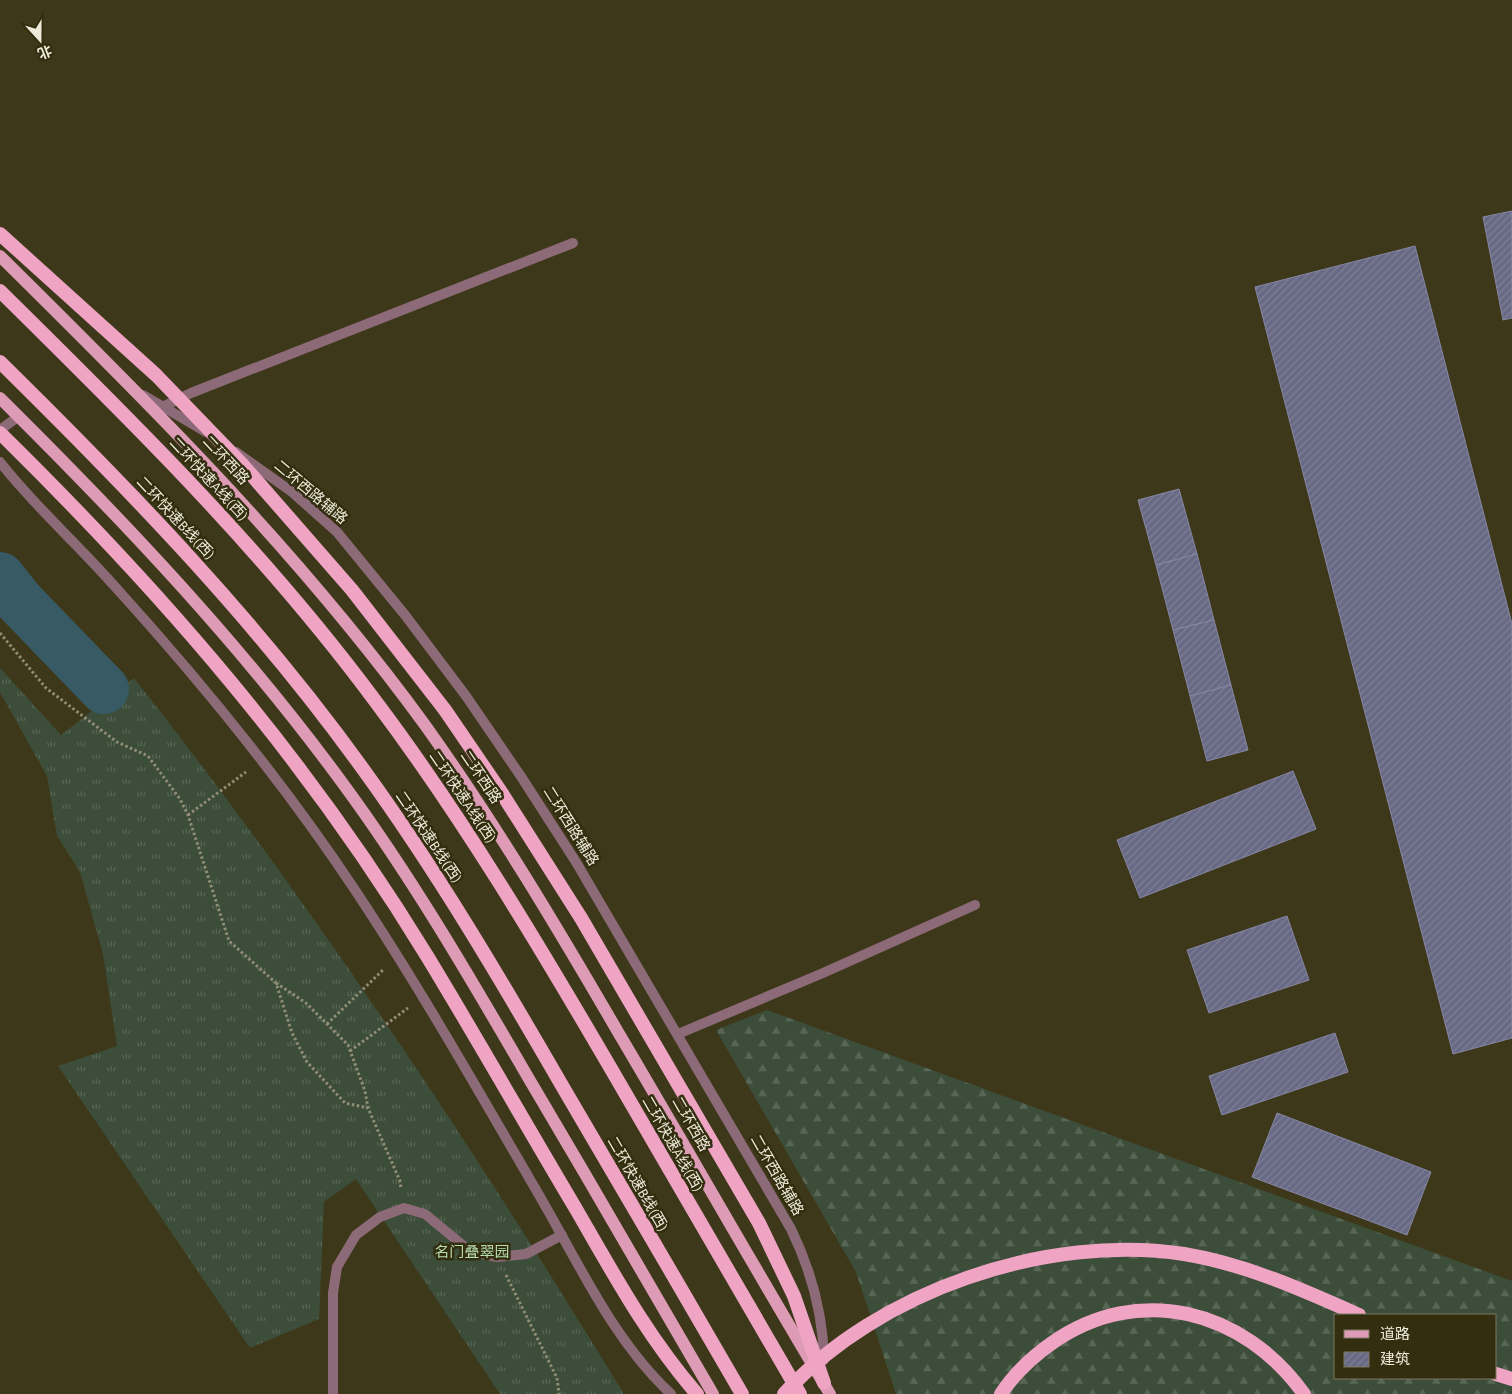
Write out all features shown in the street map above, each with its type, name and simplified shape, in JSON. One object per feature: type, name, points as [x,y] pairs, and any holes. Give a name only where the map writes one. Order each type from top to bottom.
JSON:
[{"type":"highway","points":[[0,234],[156,375],[249,471],[352,590],[416,670],[501,792],[581,918],[771,1245],[804,1324],[827,1390]]},
{"type":"highway","name":"二环快速A线(西)","points":[[0,292],[145,436],[244,540],[319,628],[404,740],[459,819],[529,930],[800,1394]]},
{"type":"highway","name":"二环快速B线(西)","points":[[0,362],[128,490],[206,574],[306,692],[363,769],[432,871],[494,970],[742,1394]]},
{"type":"highway","points":[[0,432],[131,566],[208,653],[295,761],[387,894],[451,996],[643,1322],[677,1370],[697,1394]]},
{"type":"highway","points":[[784,1394],[836,1348],[893,1312],[933,1292],[994,1270],[1064,1253],[1127,1249],[1186,1254],[1242,1268],[1357,1314]]},
{"type":"highway","points":[[1001,1394],[1010,1381],[1036,1354],[1064,1334],[1092,1320],[1121,1312],[1150,1310],[1178,1311],[1230,1328],[1253,1342],[1275,1359],[1304,1394]]},
{"type":"highway","points":[[1497,1374],[1512,1379]]},
{"type":"main road","name":"二环西路","points":[[0,256],[138,393],[160,408],[327,599],[396,686],[453,765],[507,846],[585,975],[827,1390]]},
{"type":"main road","points":[[0,398],[91,488],[187,590],[286,708],[343,784],[396,861],[473,983],[713,1394]]},
{"type":"street","points":[[160,408],[191,393],[573,243]]},
{"type":"street","name":"二环西路辅路","points":[[160,408],[222,442],[292,492],[337,532],[436,655],[522,778],[576,862],[678,1034],[781,1210],[799,1246],[819,1310],[827,1390]]},
{"type":"street","points":[[0,432],[19,416]]},
{"type":"street","points":[[0,462],[184,663],[262,760],[328,850],[424,1000],[619,1332],[644,1366],[672,1394]]},
{"type":"street","points":[[678,1034],[823,973],[975,905]]},
{"type":"street","points":[[332,1394],[333,1293],[337,1268],[356,1235],[380,1217],[404,1208],[425,1214],[471,1252],[497,1257],[526,1254],[562,1235]]},
{"type":"path","points":[[0,633],[46,688],[117,742],[148,756],[180,799],[188,815],[229,941],[276,983],[306,1003],[348,1045],[365,1091],[368,1108],[400,1181],[404,1208]]},
{"type":"path","points":[[188,815],[262,760]]},
{"type":"path","points":[[327,1024],[397,956]]},
{"type":"path","points":[[276,983],[292,1033],[306,1062],[345,1103],[368,1108]]},
{"type":"path","points":[[350,1051],[415,1002],[424,1000]]},
{"type":"path","points":[[497,1257],[557,1378],[559,1394]]},
{"type":"green space","name":"名门叠翠园","points":[[0,668],[61,735],[134,678],[265,851],[389,1028],[509,1210],[624,1394],[500,1394],[356,1179],[324,1202],[319,1319],[250,1348],[58,1066],[117,1046],[103,954],[80,872],[57,836],[47,776],[0,692]]},
{"type":"green space","points":[[767,1010],[1512,1281],[1512,1394],[896,1394],[856,1272],[716,1030]]},
{"type":"building","points":[[1512,211],[1512,318],[1503,320],[1483,217]]},
{"type":"building","points":[[1415,246],[1512,624],[1512,1038],[1453,1054],[1255,287]]},
{"type":"building","points":[[1179,489],[1197,554],[1156,565],[1138,500]]},
{"type":"building","points":[[1197,554],[1214,620],[1173,630],[1156,565]]},
{"type":"building","points":[[1214,620],[1231,685],[1190,696],[1173,630]]},
{"type":"building","points":[[1231,685],[1248,750],[1207,761],[1190,696]]},
{"type":"building","points":[[1293,771],[1316,829],[1140,898],[1117,840]]},
{"type":"building","points":[[1287,916],[1309,980],[1209,1013],[1187,950]]},
{"type":"building","points":[[1335,1033],[1348,1072],[1222,1115],[1209,1076]]},
{"type":"building","points":[[1277,1113],[1431,1172],[1407,1235],[1252,1177]]},
{"type":"waterway","points":[[0,577],[19,601],[104,689]]}]
